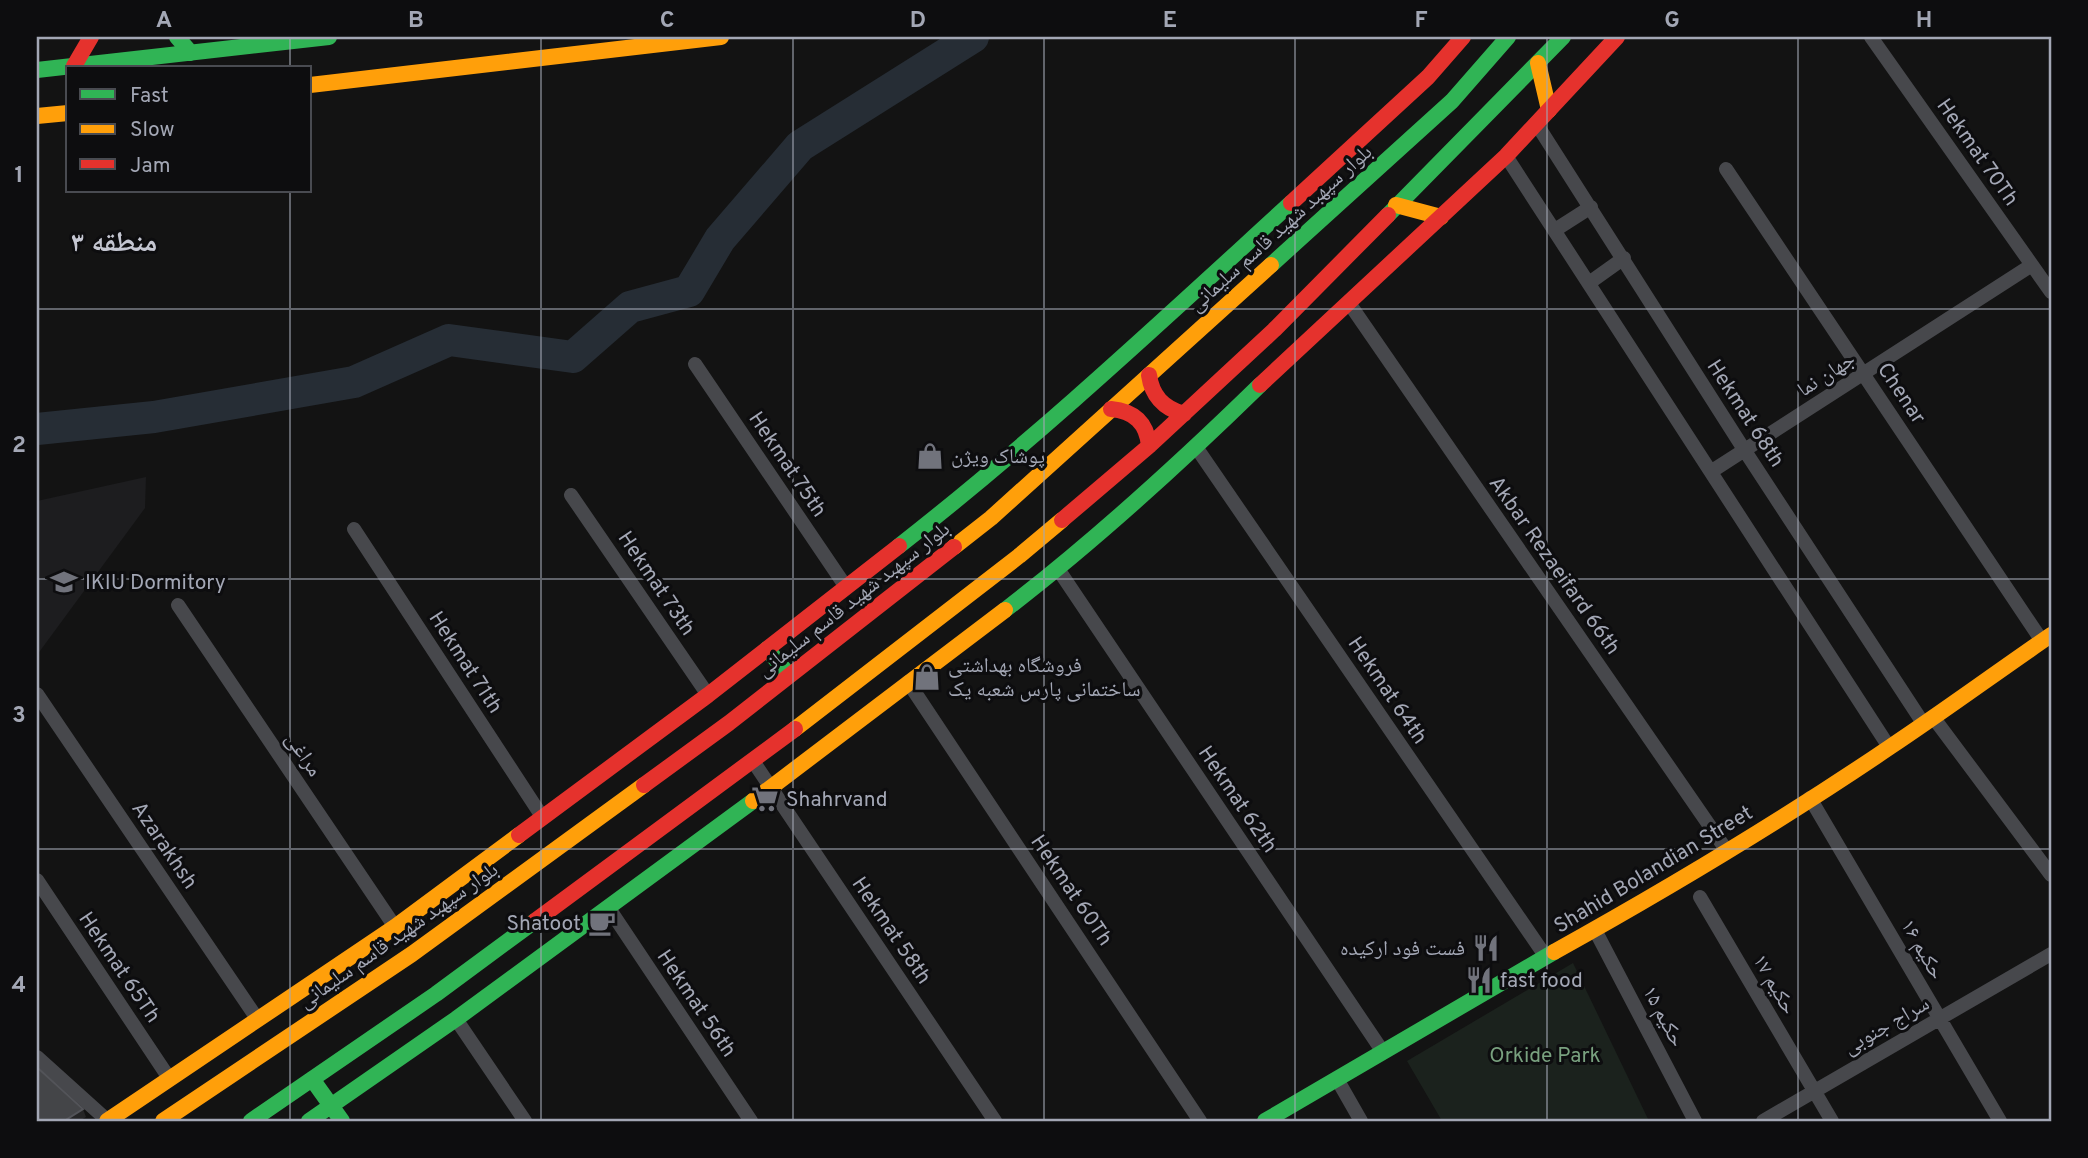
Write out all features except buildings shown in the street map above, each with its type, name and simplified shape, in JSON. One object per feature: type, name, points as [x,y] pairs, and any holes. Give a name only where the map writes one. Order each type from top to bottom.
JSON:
[{"type":"main road","points":[[74,66],[90,37]]},
{"type":"main road","points":[[177,37],[191,52]]},
{"type":"main road","points":[[74,66],[329,37]]},
{"type":"main road","points":[[312,85],[721,37]]},
{"type":"main road","points":[[108,1121],[169,1077],[395,928],[708,695],[968,492],[1088,387],[1418,86],[1463,37]]},
{"type":"main road","name":"بلوار سپهبد شهید قاسم سلیمانی","points":[[163,1121],[412,954],[729,723],[990,518],[1452,101],[1508,37]]},
{"type":"main road","points":[[251,1121],[436,994],[753,761],[1019,556],[1149,446],[1273,330],[1563,37]]},
{"type":"main road","points":[[309,1121],[456,1018],[771,788],[1058,569],[1196,447],[1294,352],[1506,156],[1617,37]]},
{"type":"main road","points":[[1538,63],[1549,110]]},
{"type":"main road","points":[[37,70],[66,67]]},
{"type":"main road","points":[[37,116],[66,113]]},
{"type":"main road","points":[[1396,205],[1441,217]]},
{"type":"main road","points":[[1149,375],[1150,385],[1159,401],[1166,408],[1184,414]]},
{"type":"main road","points":[[1111,409],[1126,411],[1139,418],[1147,431],[1149,446]]},
{"type":"main road","name":"Shahid Bolandian Street","points":[[1269,1120],[1727,851],[1889,747],[2047,638]]},
{"type":"main road","points":[[767,649],[789,675]]},
{"type":"main road","points":[[310,984],[328,1011]]},
{"type":"main road","points":[[312,1079],[342,1121]]},
{"type":"street","name":"Hekmat 70Th","points":[[1871,37],[2051,292]]},
{"type":"street","name":"Hekmat 68th","points":[[1536,123],[1745,451],[1928,720],[2051,875]]},
{"type":"street","points":[[1506,156],[1889,747]]},
{"type":"street","name":"Chenar","points":[[1726,169],[1863,374],[2047,638]]},
{"type":"street","points":[[1555,230],[1591,206]]},
{"type":"street","points":[[1589,284],[1624,258]]},
{"type":"street","name":"جهان نما","points":[[1712,471],[2032,265]]},
{"type":"street","name":"Akbar Rezaeifard 66th","points":[[1349,303],[1727,851]]},
{"type":"street","name":"Hekmat 75th","points":[[695,364],[846,587]]},
{"type":"street","name":"Hekmat 64th","points":[[1196,447],[1546,957]]},
{"type":"street","name":"Hekmat 73th","points":[[571,495],[708,695]]},
{"type":"street","name":"Hekmat 71th","points":[[354,529],[543,818]]},
{"type":"street","name":"Hekmat 62th","points":[[1058,569],[1383,1052]]},
{"type":"street","name":"مراغی","points":[[178,605],[395,928]]},
{"type":"street","name":"Hekmat 60Th","points":[[908,682],[1200,1121]]},
{"type":"street","name":"Azarakhsh","points":[[37,694],[258,1020]]},
{"type":"street","name":"Hekmat 58th","points":[[753,761],[995,1121]]},
{"type":"street","name":"حکیم ۱۶","points":[[1810,798],[2000,1121]]},
{"type":"street","name":"Hekmat 65Th","points":[[37,880],[169,1077]]},
{"type":"street","name":"حکیم ۱۷","points":[[1700,897],[1832,1121]]},
{"type":"street","name":"Hekmat 56th","points":[[608,907],[751,1121]]},
{"type":"street","name":"حکیم ۱۵","points":[[1595,930],[1695,1121]]},
{"type":"street","name":"سراج جنوبی","points":[[1763,1121],[2051,954]]},
{"type":"street","points":[[456,1018],[525,1121]]},
{"type":"street","points":[[37,1058],[108,1121]]},
{"type":"street","points":[[1337,1079],[1361,1121]]},
{"type":"shaded area","name":"IKIU Dormitory","points":[[146,477],[145,508],[37,655],[37,501]]},
{"type":"green space","name":"Orkide Park","points":[[1573,963],[1649,1121],[1442,1121],[1407,1061]]},
{"type":"waterway","points":[[37,429],[154,417],[354,382],[449,340],[573,357],[630,307],[689,291],[720,239],[800,146],[973,37]]},
{"type":"traffic: fast","points":[[177,37],[191,53]]},
{"type":"traffic: fast","points":[[72,66],[329,37]]},
{"type":"traffic: fast","points":[[1271,265],[1452,101],[1508,37]]},
{"type":"traffic: fast","points":[[1388,215],[1563,37]]},
{"type":"traffic: fast","points":[[37,70],[66,67]]},
{"type":"traffic: fast","points":[[899,546],[1049,421],[1291,203]]},
{"type":"traffic: fast","points":[[1005,610],[1136,501],[1260,385]]},
{"type":"traffic: fast","points":[[767,649],[789,675]]},
{"type":"traffic: fast","points":[[309,1121],[456,1019],[753,801]]},
{"type":"traffic: fast","points":[[251,1121],[436,994],[535,921]]},
{"type":"traffic: fast","points":[[1265,1121],[1554,952]]},
{"type":"traffic: fast","points":[[312,1079],[342,1121]]},
{"type":"traffic: slow","points":[[312,85],[721,37]]},
{"type":"traffic: slow","points":[[1538,63],[1549,110]]},
{"type":"traffic: slow","points":[[37,116],[66,113]]},
{"type":"traffic: slow","points":[[1396,205],[1441,217]]},
{"type":"traffic: slow","points":[[954,547],[991,518],[1271,265]]},
{"type":"traffic: slow","points":[[795,729],[1062,520]]},
{"type":"traffic: slow","points":[[753,801],[1005,610]]},
{"type":"traffic: slow","points":[[1554,952],[1766,828],[2051,635]]},
{"type":"traffic: slow","points":[[163,1121],[412,954],[644,785]]},
{"type":"traffic: slow","points":[[107,1121],[395,927],[519,835]]},
{"type":"traffic: jam","points":[[74,66],[91,37]]},
{"type":"traffic: jam","points":[[1291,203],[1428,77],[1463,37]]},
{"type":"traffic: jam","points":[[1260,385],[1506,156],[1617,37]]},
{"type":"traffic: jam","points":[[1062,520],[1149,446],[1274,330],[1388,215]]},
{"type":"traffic: jam","points":[[1149,375],[1153,389],[1164,405],[1184,414]]},
{"type":"traffic: jam","points":[[1111,409],[1126,412],[1138,420],[1148,438],[1149,446]]},
{"type":"traffic: jam","points":[[519,835],[708,695],[899,546]]},
{"type":"traffic: jam","points":[[644,785],[729,723],[954,547]]},
{"type":"traffic: jam","points":[[535,921],[795,729]]},
{"type":"place","name":"پوشاک ویژن","points":[[930,456]]},
{"type":"place","name":"IKIU Dormitory","points":[[64,582]]},
{"type":"place","name":"فروشگاه بهداشتی ساختمانی پارس شعبه یک","points":[[927,677]]},
{"type":"place","name":"Shahrvand","points":[[765,799]]},
{"type":"place","name":"Shatoot","points":[[602,923]]},
{"type":"place","name":"فست فود ارکیده","points":[[1486,948]]},
{"type":"place","name":"fast food","points":[[1479,980]]},
{"type":"district","name":"منطقه ۳","points":[[114,241]]}]
